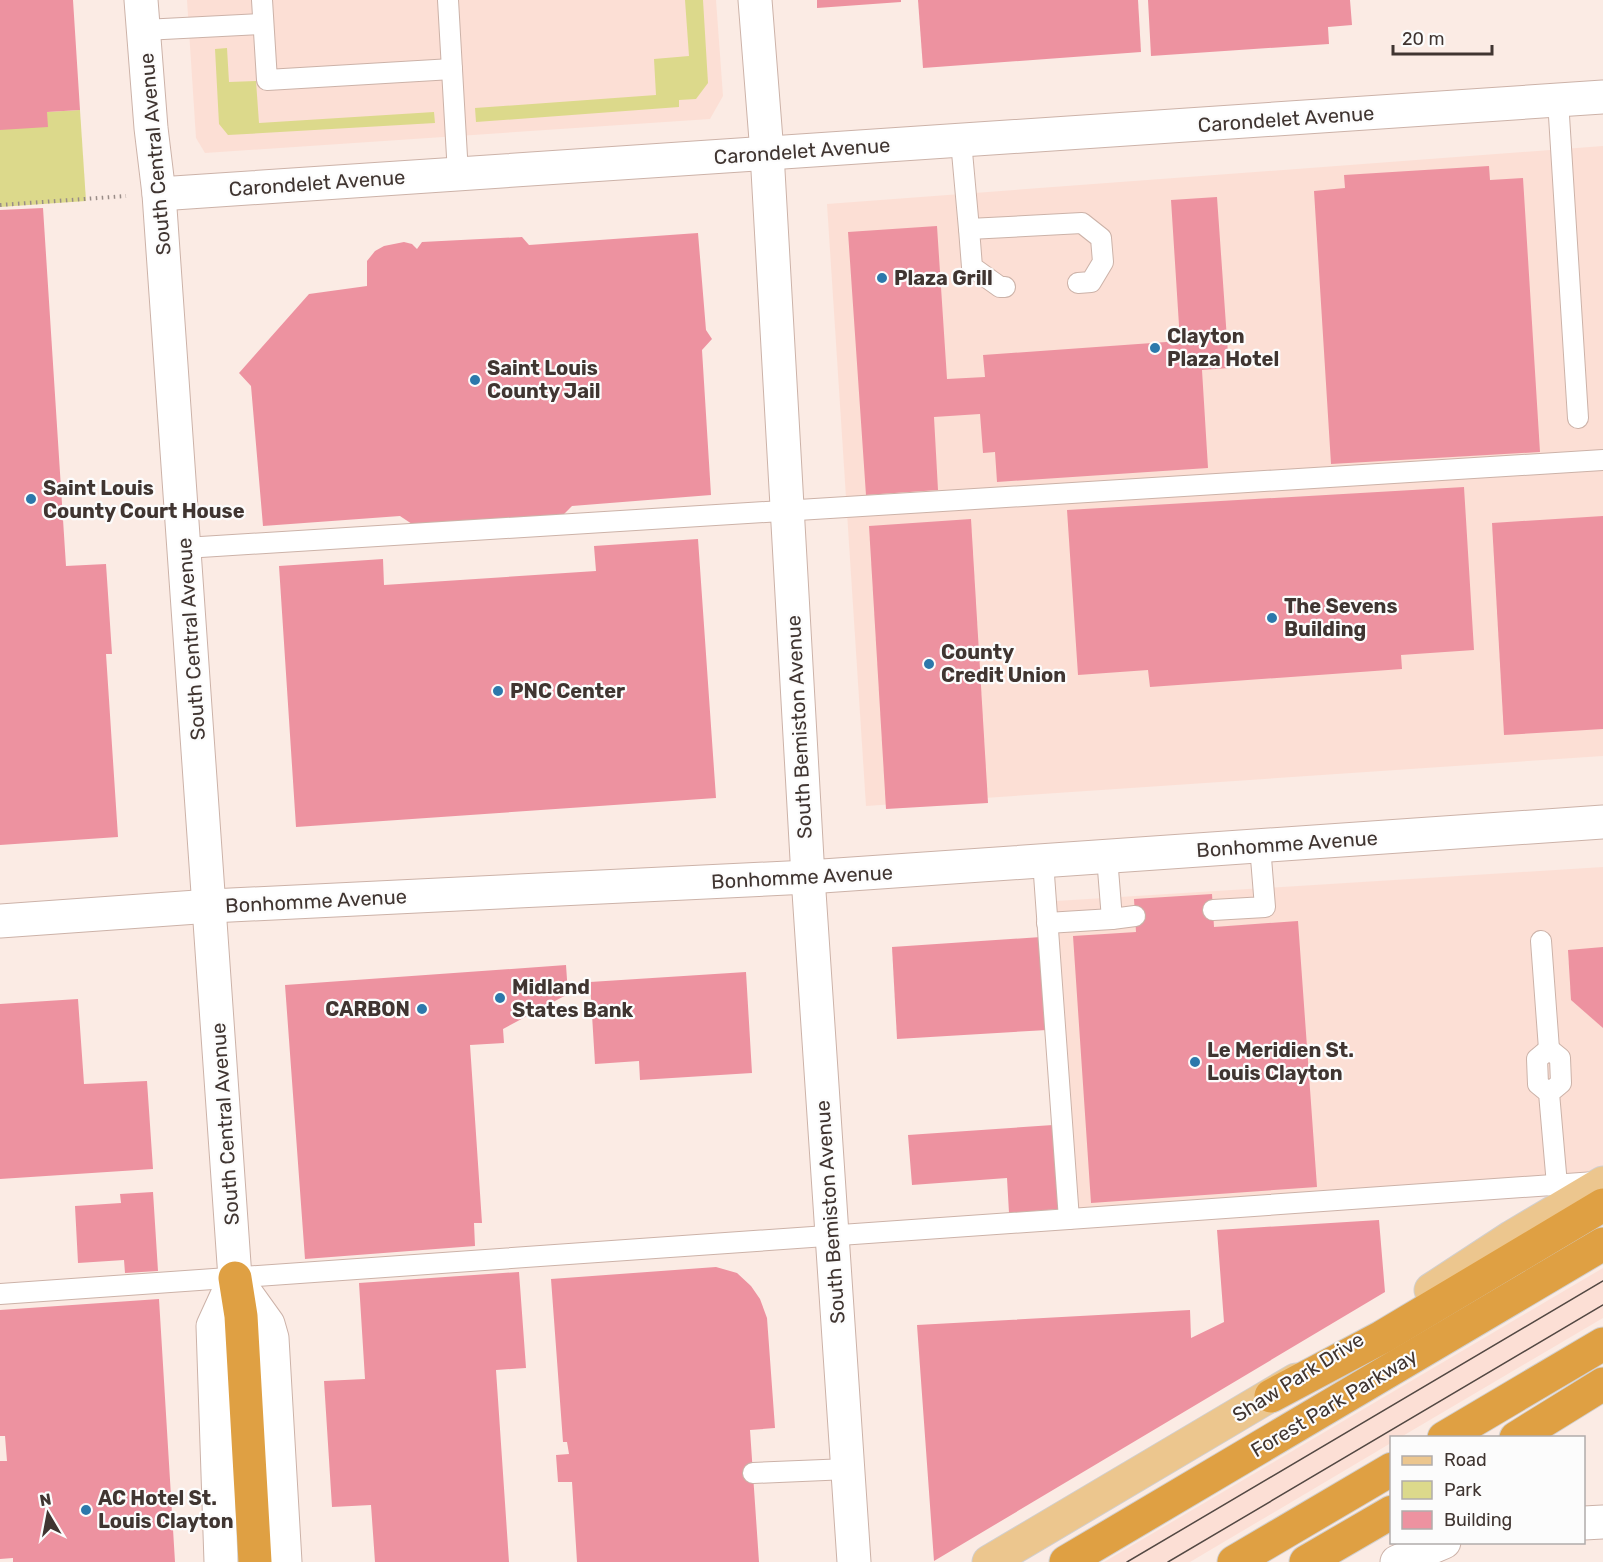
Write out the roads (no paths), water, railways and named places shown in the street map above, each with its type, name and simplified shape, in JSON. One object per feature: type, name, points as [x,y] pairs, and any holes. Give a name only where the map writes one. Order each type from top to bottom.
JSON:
[{"type":"highway","points":[[1271,1396],[1382,1337],[1603,1205]]},
{"type":"highway","name":"Forest Park Parkway","points":[[1066,1562],[1603,1244]]},
{"type":"highway","points":[[235,1278],[240,1316],[255,1562]]},
{"type":"highway","points":[[1446,1436],[1603,1344]]},
{"type":"highway","points":[[1518,1436],[1603,1384]]},
{"type":"highway","points":[[1234,1562],[1390,1469]]},
{"type":"highway","points":[[1306,1562],[1390,1513]]},
{"type":"main road","name":"Shaw Park Drive","points":[[988,1562],[1271,1396],[1512,1237],[1603,1183]]},
{"type":"street","name":"South Bemiston Avenue","points":[[755,0],[767,153],[808,877],[854,1562]]},
{"type":"street","name":"South Central Avenue","points":[[143,15],[151,128],[159,194],[185,548],[235,1278],[213,1326],[221,1562]]},
{"type":"street","name":"Carondelet Avenue","points":[[159,194],[1603,97]]},
{"type":"street","name":"Bonhomme Avenue","points":[[0,921],[211,906],[808,877],[1603,822]]},
{"type":"street","points":[[235,1278],[268,1324],[272,1338],[285,1562]]},
{"type":"street","points":[[1585,1523],[1603,1522]]},
{"type":"street","points":[[1397,1562],[1439,1544]]},
{"type":"lane","points":[[262,0],[267,80],[452,69]]},
{"type":"lane","points":[[448,0],[458,174]]},
{"type":"lane","points":[[143,15],[263,24]]},
{"type":"lane","points":[[1558,100],[1578,417]]},
{"type":"lane","points":[[961,141],[972,267],[1000,287],[1005,287]]},
{"type":"lane","points":[[969,229],[1082,223],[1101,238],[1103,262],[1091,282],[1078,283]]},
{"type":"lane","points":[[185,548],[1603,460]]},
{"type":"lane","points":[[1213,910],[1265,915],[1260,846]]},
{"type":"lane","points":[[1107,857],[1112,919]]},
{"type":"lane","points":[[1043,861],[1069,1219]]},
{"type":"lane","points":[[1047,923],[1136,916]]},
{"type":"lane","points":[[1541,941],[1549,1049],[1560,1058],[1561,1083],[1550,1093],[1557,1185]]},
{"type":"lane","points":[[0,1294],[1603,1183]]},
{"type":"lane","points":[[753,1473],[848,1469]]},
{"type":"tram line","points":[[1127,1562],[1603,1281]]},
{"type":"tram line","points":[[1168,1562],[1603,1305]]},
{"type":"place","name":"Plaza Grill","points":[[882,278]]},
{"type":"place","name":"Clayton Plaza Hotel","points":[[1155,348]]},
{"type":"place","name":"Saint Louis County Jail","points":[[475,380]]},
{"type":"place","name":"Saint Louis County Court House","points":[[31,499]]},
{"type":"place","name":"The Sevens Building","points":[[1272,618]]},
{"type":"place","name":"County Credit Union","points":[[929,664]]},
{"type":"place","name":"PNC Center","points":[[498,691]]},
{"type":"place","name":"Midland States Bank","points":[[500,998]]},
{"type":"place","name":"CARBON","points":[[422,1009]]},
{"type":"place","name":"Le Meridien St. Louis Clayton","points":[[1195,1062]]},
{"type":"place","name":"AC Hotel St. Louis Clayton","points":[[86,1510]]}]
